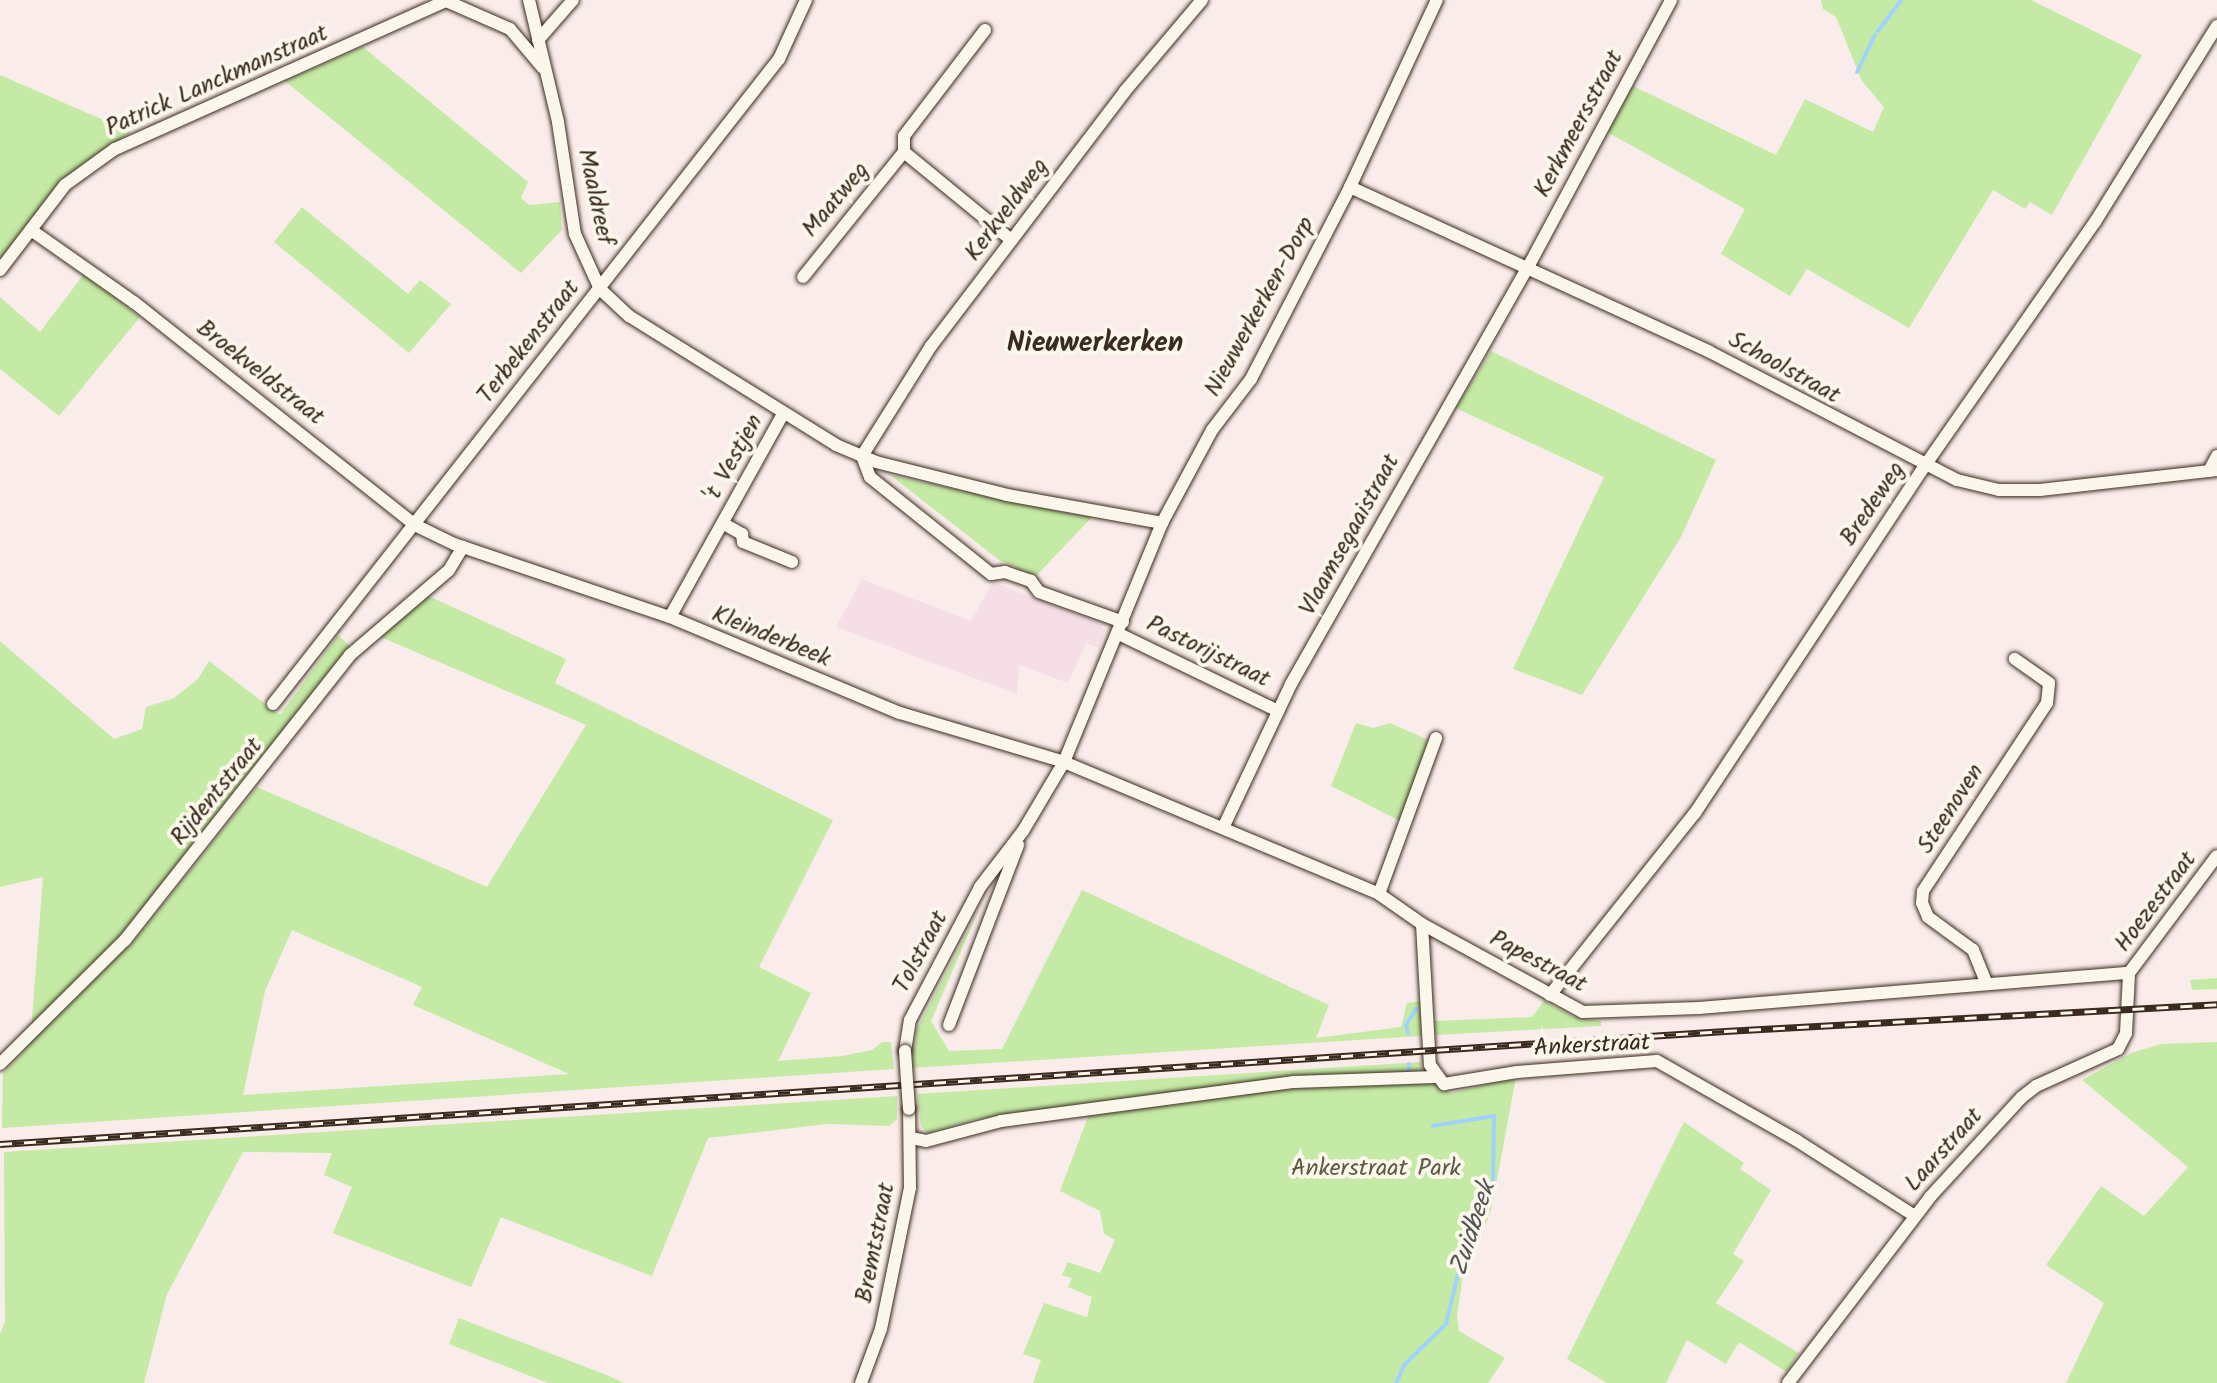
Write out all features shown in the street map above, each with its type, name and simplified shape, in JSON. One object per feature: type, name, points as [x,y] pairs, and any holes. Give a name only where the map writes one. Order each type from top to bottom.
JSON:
[{"type":"street","points":[[445,0],[510,29],[545,70]]},
{"type":"street","name":"Patrick Lanckmanstraat","points":[[0,270],[65,185],[115,149],[445,0]]},
{"type":"street","name":"Maaldreef","points":[[529,0],[575,234],[600,289],[629,316],[783,414],[862,456],[1007,495],[1162,523]]},
{"type":"street","points":[[538,40],[573,0]]},
{"type":"street","name":"Terbekenstraat","points":[[273,704],[779,59],[806,0]]},
{"type":"street","name":"Kerkveldweg","points":[[862,456],[931,346],[1202,0]]},
{"type":"street","name":"Nieuwerkerken-Dorp","points":[[1121,628],[1162,523],[1212,430],[1251,379],[1350,187],[1437,0]]},
{"type":"street","name":"Kerkmeersstraat","points":[[1527,269],[1671,0]]},
{"type":"street","name":"Bredeweg","points":[[1550,995],[1695,813],[1924,467],[2095,222],[2217,26]]},
{"type":"street","name":"Maatweg","points":[[803,277],[904,152],[904,136],[985,30]]},
{"type":"street","points":[[904,152],[1011,240]]},
{"type":"street","name":"Schoolstraat","points":[[1350,187],[1708,351],[1924,467],[1999,490],[2094,486],[2213,471]]},
{"type":"street","name":"Broekveldstraat","points":[[31,230],[135,303],[415,525],[463,547]]},
{"type":"street","name":"Vlaamsegaaistraat","points":[[1223,828],[1278,711],[1527,269]]},
{"type":"street","name":"'t Vestjen","points":[[670,617],[783,414]]},
{"type":"street","name":"Maaldreef","points":[[862,456],[870,477],[991,574],[1018,576],[1039,592],[1121,628]]},
{"type":"street","points":[[2213,471],[2217,456]]},
{"type":"street","name":"'t Vestjen","points":[[724,524],[742,534],[743,542],[792,562]]},
{"type":"street","name":"Kleinderbeek","points":[[463,547],[670,617],[900,713],[1064,762]]},
{"type":"street","name":"Rijdentstraat","points":[[0,1064],[125,940],[350,655],[449,570],[463,547]]},
{"type":"street","name":"Pastorijstraat","points":[[1121,628],[1278,711]]},
{"type":"street","name":"Tolstraat","points":[[909,1109],[905,1051],[910,1020],[980,887],[1023,831],[1064,762],[1121,628]]},
{"type":"street","name":"Steenoven","points":[[1986,982],[1973,950],[1928,917],[1922,903],[1923,891],[2047,703],[2049,683],[2015,659]]},
{"type":"street","points":[[1379,894],[1436,738]]},
{"type":"street","name":"Papestraat","points":[[1064,762],[1379,894],[1422,924],[1583,1012],[1699,1008],[1986,982],[2129,973]]},
{"type":"street","name":"Tolstraat","points":[[949,1025],[1023,831]]},
{"type":"street","name":"Hoezestraat","points":[[2129,973],[2217,856]]},
{"type":"street","points":[[1422,924],[1429,1059],[1435,1077]]},
{"type":"street","name":"Laarstraat","points":[[1788,1383],[1915,1216],[2029,1092],[2118,1049],[2126,1033],[2129,973]]},
{"type":"street","name":"Ankerstraat","points":[[911,1138],[926,1141],[1001,1121],[1294,1082],[1435,1077],[1453,1086],[1517,1072],[1657,1061],[1796,1140],[1915,1216]]},
{"type":"street","name":"Bremtstraat","points":[[861,1383],[881,1329],[910,1188],[909,1109]]},
{"type":"shaded area","points":[[862,579],[971,621],[993,582],[1098,623],[1105,631],[1099,648],[1086,643],[1068,683],[1019,665],[1017,694],[836,627]]},
{"type":"green space","points":[[1821,0],[2031,0],[2142,55],[2052,215],[2030,202],[2025,209],[1993,190],[1909,328],[1807,269],[1790,296],[1721,254],[1745,209],[1607,132],[1633,86],[1776,155],[1805,99],[1873,132],[1884,107],[1862,81],[1836,17],[1823,9]]},
{"type":"green space","points":[[363,47],[528,182],[521,198],[529,205],[560,202],[562,230],[521,273],[285,81]]},
{"type":"green space","points":[[0,75],[131,132],[62,183],[0,264]]},
{"type":"green space","points":[[302,207],[408,294],[420,280],[451,304],[409,353],[274,242]]},
{"type":"green space","points":[[84,274],[140,317],[59,416],[0,369],[0,297],[40,332]]},
{"type":"green space","points":[[1491,351],[1716,460],[1681,537],[1582,695],[1513,669],[1604,477],[1456,408]]},
{"type":"green space","points":[[890,475],[1093,516],[1036,576],[999,560]]},
{"type":"green space","points":[[424,594],[566,659],[555,683],[833,820],[759,967],[811,993],[778,1061],[842,1056],[872,1050],[882,1042],[891,1042],[894,1069],[2,1128],[3,1074],[30,1044],[43,877],[0,887],[0,641],[114,739],[142,729],[146,707],[174,698],[198,679],[209,661],[280,715],[338,635],[351,647],[120,939],[130,946],[257,787],[487,887],[586,725],[376,635]],"holes":[[[292,930],[422,987],[413,1005],[569,1074],[243,1095],[265,991]]]},
{"type":"green space","points":[[1356,723],[1373,728],[1390,723],[1428,740],[1400,821],[1331,786]]},
{"type":"green space","points":[[1082,890],[1329,1005],[1316,1038],[1401,1027],[1407,1003],[1421,1001],[1421,1036],[911,1068],[917,1029],[980,907],[931,1021],[949,1051],[1002,1049]]},
{"type":"green space","points":[[2217,978],[2217,989],[2192,990],[2190,980]]},
{"type":"green space","points":[[1544,1001],[1574,1017],[1601,1021],[1601,1026],[1436,1035],[1435,1021],[1532,1017]]},
{"type":"green space","points":[[2217,1042],[2217,1383],[2066,1383],[2104,1303],[2046,1265],[2101,1186],[2144,1216],[2188,1167],[2082,1080],[2131,1053],[2161,1044]]},
{"type":"green space","points":[[1421,1062],[1423,1078],[1091,1104],[976,1119],[928,1133],[921,1126],[917,1094]]},
{"type":"green space","name":"Ankerstraat Park","points":[[1516,1077],[1492,1207],[1481,1237],[1466,1254],[1457,1316],[1459,1331],[1505,1358],[1488,1383],[1033,1383],[1041,1360],[1023,1354],[1044,1303],[1087,1317],[1092,1297],[1068,1287],[1072,1278],[1062,1275],[1068,1262],[1100,1273],[1115,1240],[1104,1234],[1100,1211],[1060,1191],[1091,1109],[1282,1088],[1430,1082],[1451,1093]]},
{"type":"green space","points":[[897,1096],[897,1119],[889,1126],[827,1124],[708,1138],[652,1276],[501,1217],[471,1287],[333,1233],[352,1187],[324,1175],[332,1153],[243,1152],[167,1294],[144,1383],[0,1383],[0,1334],[5,1321],[4,1152]]},
{"type":"green space","points":[[1684,1122],[1744,1163],[1740,1169],[1771,1190],[1733,1254],[1744,1261],[1716,1303],[1799,1353],[1787,1372],[1739,1342],[1726,1364],[1687,1340],[1666,1383],[1607,1383],[1567,1359]]},
{"type":"green space","points":[[459,1318],[624,1383],[548,1383],[449,1344]]},
{"type":"waterway","name":"Zuidbeek","points":[[1878,31],[1901,0]]},
{"type":"waterway","name":"Zuidbeek","points":[[1857,72],[1875,35]]},
{"type":"waterway","name":"Zuidbeek","points":[[1408,1033],[1406,1025],[1416,1009]]},
{"type":"waterway","name":"Zuidbeek","points":[[1408,1076],[1409,1064]]},
{"type":"waterway","name":"Zuidbeek","points":[[1396,1383],[1405,1364],[1446,1324],[1465,1245],[1478,1231],[1493,1183],[1494,1116],[1433,1126]]},
{"type":"railway","points":[[0,1144],[1725,1031],[2217,1004]]},
{"type":"district","name":"Nieuwerkerken","points":[[1095,344]]}]
